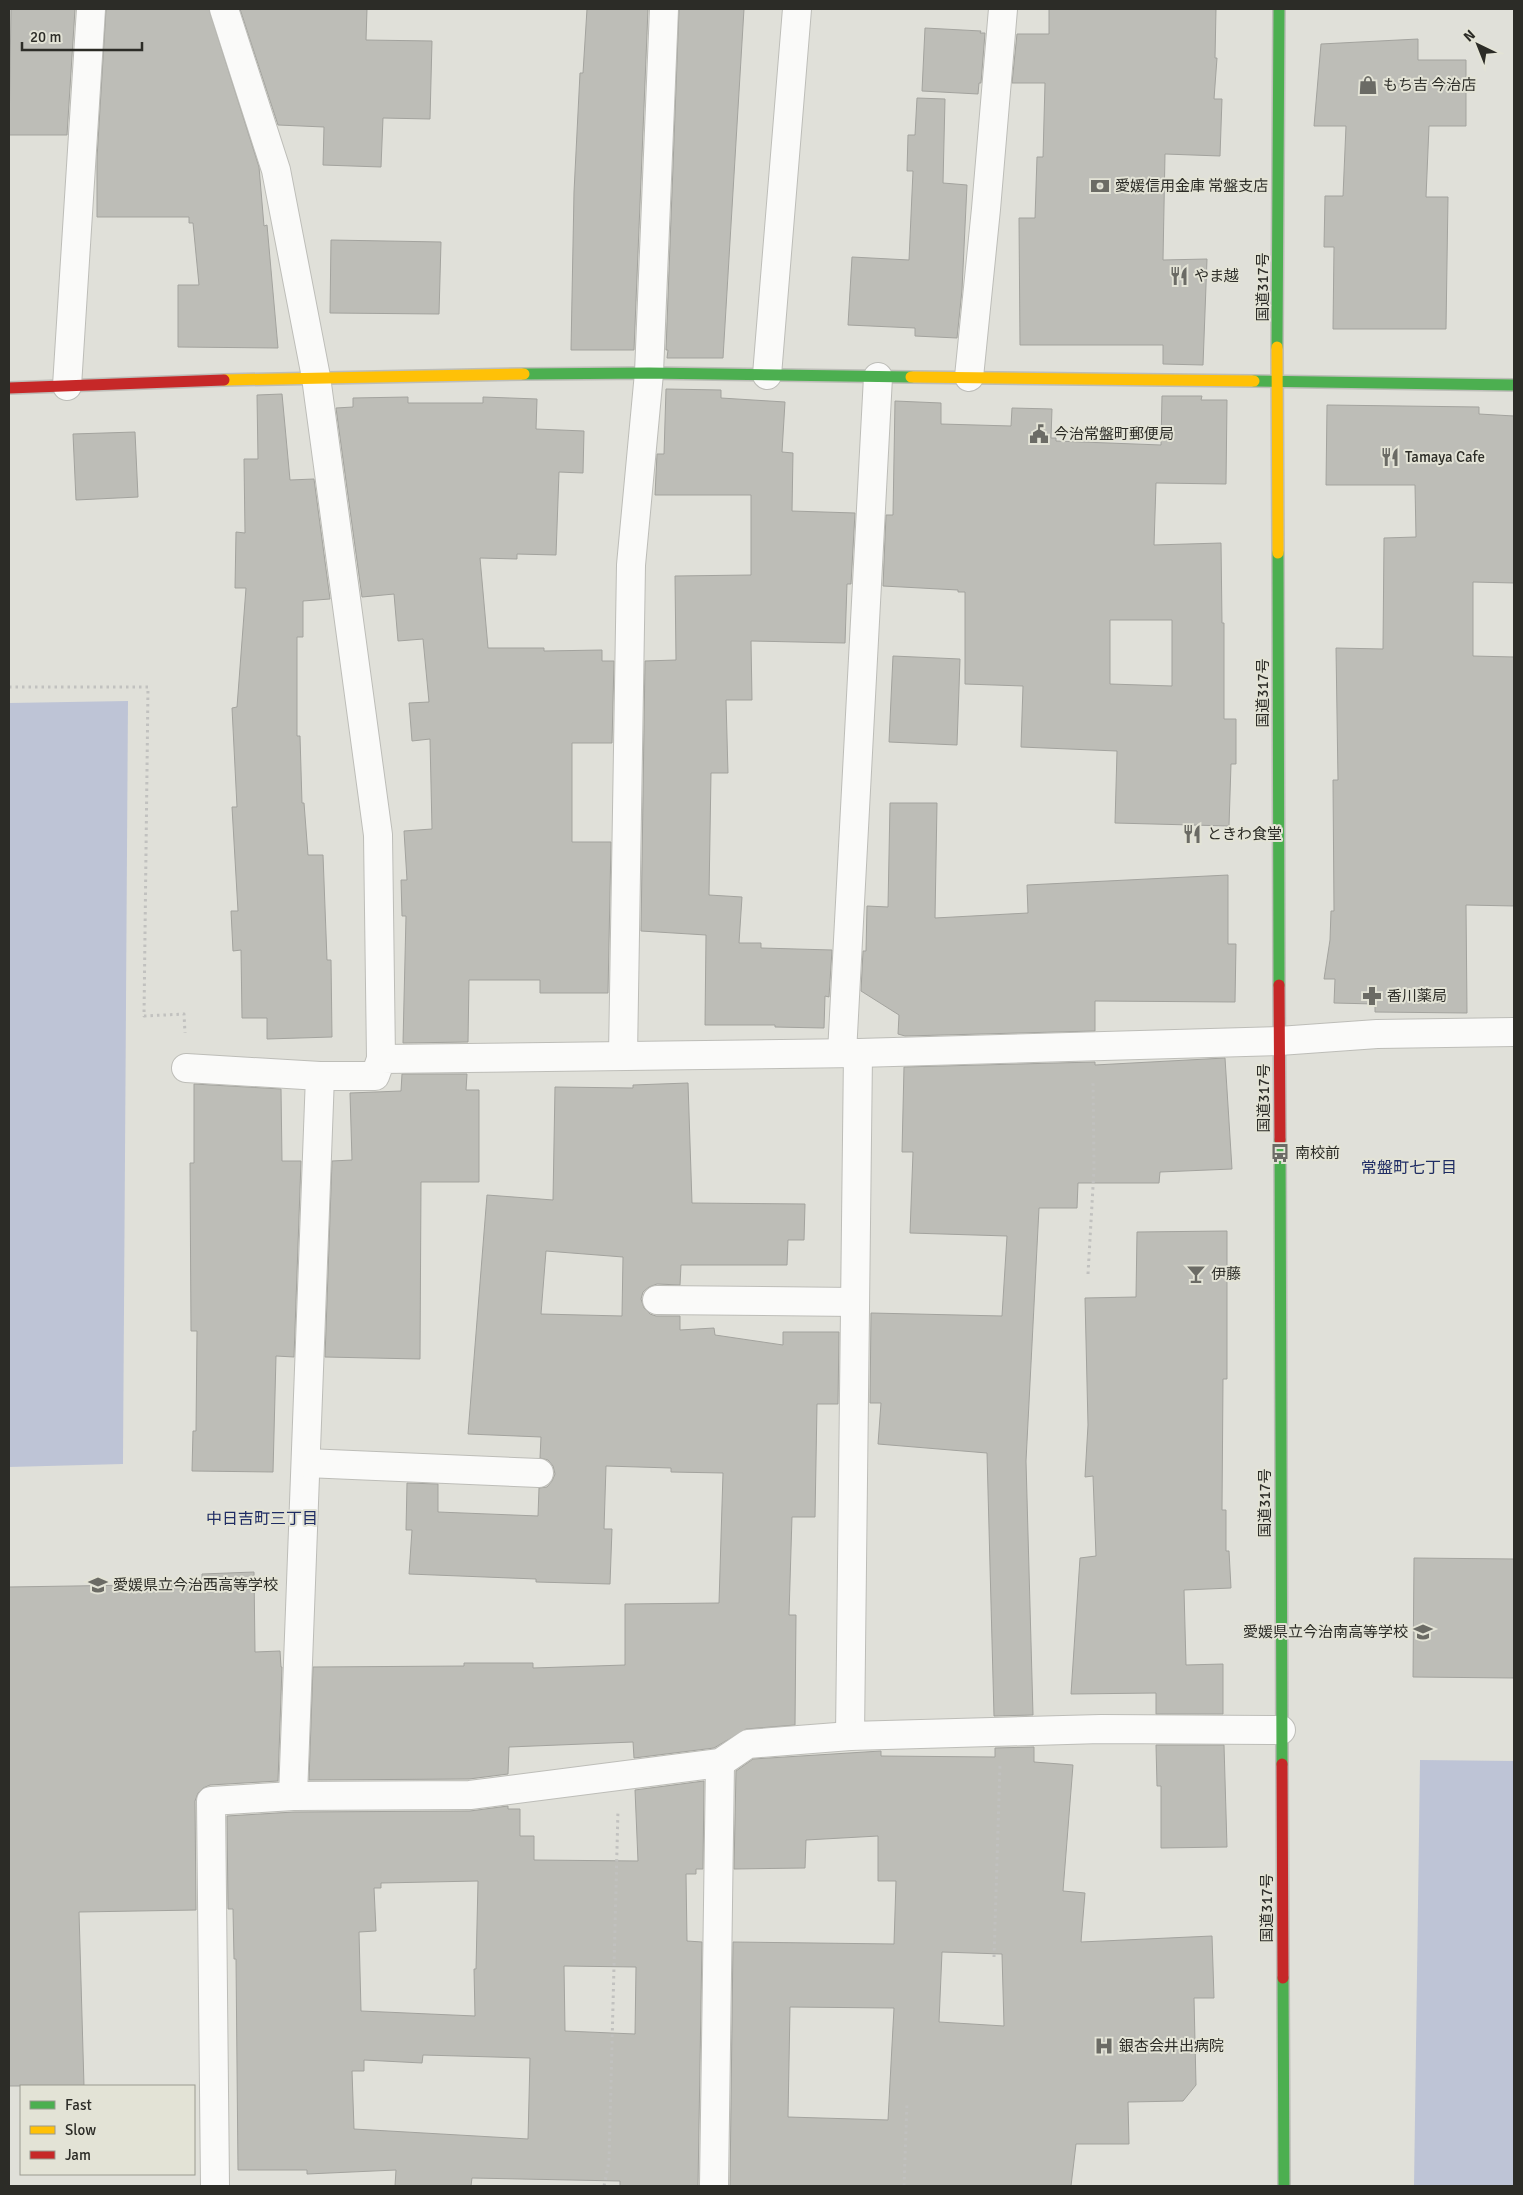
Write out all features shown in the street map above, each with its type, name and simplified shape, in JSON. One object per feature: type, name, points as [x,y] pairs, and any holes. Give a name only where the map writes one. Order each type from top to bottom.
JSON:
[{"type":"main road","name":"国道317号","points":[[1279,9],[1277,380],[1284,2186]]},
{"type":"main road","points":[[9,388],[316,377],[649,373],[1277,380],[1514,385]]},
{"type":"street","points":[[67,386],[90,9]]},
{"type":"street","points":[[186,1068],[320,1076],[375,1076],[381,1058],[378,836],[316,377],[276,170],[224,9]]},
{"type":"street","points":[[623,1056],[631,564],[649,373],[664,9]]},
{"type":"street","points":[[767,375],[797,9]]},
{"type":"street","points":[[969,377],[1003,9]]},
{"type":"street","points":[[850,1736],[855,1302],[850,1053],[878,377]]},
{"type":"street","points":[[381,1058],[850,1053],[1279,1041],[1377,1034],[1514,1032]]},
{"type":"street","points":[[293,1796],[320,1076]]},
{"type":"street","points":[[657,1300],[855,1302]]},
{"type":"street","points":[[306,1463],[539,1473]]},
{"type":"street","points":[[215,2186],[211,1801],[293,1796],[470,1795],[720,1763],[748,1744],[850,1736],[1102,1729],[1281,1730]]},
{"type":"street","points":[[714,2186],[720,1763]]},
{"type":"path","points":[[9,687],[148,687],[144,1016],[184,1014],[186,1068]]},
{"type":"path","points":[[1088,1274],[1094,1169],[1093,1045]]},
{"type":"path","points":[[994,1957],[1001,1732]]},
{"type":"path","points":[[604,2186],[609,2161],[619,1776]]},
{"type":"path","points":[[904,2186],[907,2103]]},
{"type":"shaded area","points":[[128,701],[123,1464],[9,1467],[9,703]]},
{"type":"shaded area","points":[[1420,1760],[1514,1761],[1514,2186],[1414,2186]]},
{"type":"building","points":[[11,9],[75,9],[67,135],[9,135]]},
{"type":"building","points":[[106,9],[209,9],[259,167],[264,226],[267,225],[278,348],[178,347],[178,285],[199,285],[193,223],[189,223],[189,217],[97,217],[97,158]]},
{"type":"building","points":[[240,9],[367,9],[366,40],[432,41],[430,119],[383,118],[381,167],[323,165],[324,127],[278,125]]},
{"type":"building","points":[[587,9],[648,9],[634,350],[571,350],[574,192],[580,73],[583,73]]},
{"type":"building","points":[[679,9],[744,9],[723,358],[667,358]]},
{"type":"building","points":[[1049,9],[1216,9],[1215,58],[1217,58],[1214,99],[1222,99],[1220,156],[1165,154],[1163,260],[1207,259],[1203,365],[1163,364],[1163,345],[1020,345],[1019,218],[1035,218],[1037,157],[1043,157],[1045,83],[1012,83],[1017,34],[1049,34]]},
{"type":"building","points":[[925,28],[981,31],[980,33],[985,33],[981,83],[979,83],[978,94],[922,91]]},
{"type":"building","points":[[1418,39],[1418,60],[1466,60],[1466,126],[1429,126],[1426,197],[1448,197],[1446,329],[1333,329],[1334,247],[1324,247],[1325,196],[1343,196],[1346,126],[1314,126],[1321,44]]},
{"type":"building","points":[[917,98],[945,99],[943,183],[967,185],[962,290],[957,338],[915,336],[915,328],[848,325],[852,257],[909,260],[913,171],[907,171],[908,135],[915,135]]},
{"type":"building","points":[[331,240],[441,242],[439,314],[330,313]]},
{"type":"building","points":[[666,389],[721,390],[721,398],[785,402],[782,452],[793,453],[792,511],[855,513],[851,584],[847,584],[845,643],[751,641],[752,700],[726,700],[728,773],[711,773],[709,895],[742,897],[739,943],[761,943],[761,948],[832,950],[829,997],[825,996],[824,1028],[775,1027],[775,1025],[705,1025],[706,935],[641,931],[645,661],[676,660],[675,576],[751,575],[751,495],[655,495],[657,454],[664,454]]},
{"type":"building","points":[[282,394],[290,480],[314,479],[330,599],[303,601],[303,637],[297,637],[297,736],[300,736],[302,803],[304,803],[308,855],[323,855],[327,960],[331,960],[332,1037],[267,1039],[267,1018],[242,1018],[241,950],[233,951],[231,911],[238,911],[232,807],[237,807],[232,708],[237,707],[246,588],[235,588],[236,532],[245,533],[244,459],[258,459],[257,395]]},
{"type":"building","points":[[1162,396],[1202,396],[1201,400],[1227,400],[1226,484],[1156,483],[1154,545],[1221,543],[1222,623],[1224,623],[1224,719],[1236,719],[1236,764],[1231,764],[1229,826],[1115,823],[1117,751],[1021,747],[1023,686],[965,684],[965,592],[883,586],[886,515],[893,515],[895,401],[941,403],[941,424],[1011,426],[1012,408],[1052,409],[1051,438],[1056,438],[1056,441],[1161,445]],"holes":[[[1110,620],[1172,620],[1172,686],[1110,684]]]},
{"type":"building","points":[[408,397],[408,403],[483,403],[483,397],[537,399],[536,429],[584,431],[583,473],[559,472],[556,555],[517,554],[517,559],[480,558],[488,648],[544,648],[544,651],[602,650],[602,661],[614,661],[612,743],[572,743],[572,842],[611,842],[608,993],[540,993],[540,980],[469,980],[468,1042],[403,1043],[406,916],[402,916],[401,880],[407,880],[404,831],[432,829],[430,739],[412,741],[409,703],[429,702],[423,639],[398,641],[394,594],[362,597],[336,408],[353,407],[353,398]]},
{"type":"building","points":[[1327,405],[1479,407],[1479,414],[1514,416],[1514,583],[1473,582],[1473,656],[1514,657],[1514,906],[1466,905],[1467,1013],[1375,1012],[1375,1004],[1334,1003],[1335,979],[1324,979],[1330,940],[1331,911],[1334,911],[1333,780],[1338,780],[1336,648],[1383,649],[1384,538],[1416,537],[1415,485],[1326,485]]},
{"type":"building","points":[[135,432],[138,497],[76,500],[73,434]]},
{"type":"building","points":[[893,656],[960,659],[957,745],[889,742]]},
{"type":"building","points":[[890,803],[937,803],[935,918],[1028,913],[1027,885],[1228,875],[1228,944],[1236,944],[1235,1002],[1095,1001],[1095,1031],[905,1036],[898,1034],[899,1015],[861,991],[863,951],[866,951],[867,906],[888,907]]},
{"type":"building","points":[[1225,1058],[1232,1169],[1160,1172],[1159,1183],[1078,1183],[1077,1208],[1039,1208],[1026,1461],[1033,1715],[994,1716],[987,1453],[878,1444],[881,1403],[870,1403],[871,1313],[1002,1316],[1007,1236],[910,1233],[913,1152],[902,1152],[904,1067],[1095,1062],[1095,1065]]},
{"type":"building","points":[[402,1074],[467,1074],[466,1090],[479,1090],[479,1182],[421,1182],[420,1359],[325,1357],[332,1161],[352,1160],[350,1093],[401,1091]]},
{"type":"building","points":[[688,1083],[692,1203],[805,1204],[804,1240],[788,1240],[787,1265],[681,1265],[680,1285],[657,1284],[649,1287],[643,1292],[641,1299],[644,1308],[650,1314],[656,1316],[680,1316],[680,1330],[714,1328],[715,1335],[783,1345],[783,1332],[839,1332],[838,1404],[817,1404],[815,1517],[792,1517],[789,1615],[796,1615],[795,1725],[746,1729],[714,1748],[634,1758],[633,1742],[509,1747],[508,1774],[469,1779],[309,1780],[313,1667],[464,1666],[464,1663],[533,1663],[533,1668],[625,1665],[625,1604],[719,1603],[723,1473],[671,1472],[671,1468],[606,1466],[604,1529],[612,1529],[610,1584],[536,1582],[536,1579],[409,1574],[412,1530],[406,1530],[407,1483],[438,1484],[438,1512],[538,1516],[539,1488],[547,1487],[555,1474],[553,1466],[548,1460],[540,1458],[541,1437],[468,1434],[487,1195],[553,1200],[555,1087],[633,1088],[633,1085]],"holes":[[[546,1251],[623,1257],[622,1316],[541,1314]]]},
{"type":"building","points":[[194,1084],[281,1089],[282,1161],[301,1161],[294,1357],[276,1356],[273,1472],[192,1471],[193,1431],[196,1431],[197,1331],[191,1331],[190,1163],[194,1163]]},
{"type":"building","points":[[1227,1231],[1227,1379],[1223,1379],[1222,1510],[1226,1510],[1226,1551],[1229,1551],[1231,1588],[1184,1590],[1186,1665],[1223,1664],[1223,1714],[1156,1714],[1156,1693],[1071,1694],[1080,1558],[1096,1556],[1093,1476],[1085,1477],[1088,1425],[1085,1298],[1136,1297],[1137,1232]]},
{"type":"building","points":[[1414,1558],[1514,1559],[1514,1678],[1413,1677]]},
{"type":"building","points":[[254,1572],[255,1652],[280,1651],[282,1667],[278,1781],[210,1785],[198,1793],[195,1801],[196,1910],[79,1912],[84,2085],[9,2086],[9,1587],[202,1584],[202,1574]]},
{"type":"building","points":[[1156,1745],[1224,1745],[1227,1847],[1161,1848],[1161,1786],[1157,1786]]},
{"type":"building","points":[[1034,1747],[1034,1762],[1073,1765],[1063,1891],[1085,1893],[1081,1942],[1212,1936],[1214,1998],[1194,1998],[1196,2085],[1183,2101],[1128,2102],[1129,2144],[1076,2144],[1071,2186],[730,2186],[733,1942],[894,1944],[896,1881],[878,1881],[878,1836],[806,1840],[805,1868],[734,1869],[736,1771],[753,1759],[881,1751],[881,1756],[995,1757],[995,1748]],"holes":[[[942,1952],[1002,1954],[1004,2026],[939,2022]],[[790,2007],[894,2008],[888,2120],[788,2117]]]},
{"type":"building","points":[[704,1781],[703,1869],[696,1869],[696,1874],[686,1874],[687,1941],[702,1942],[698,2186],[620,2186],[620,2181],[472,2178],[471,2186],[395,2186],[396,2170],[307,2174],[307,2170],[238,2170],[236,1959],[234,1959],[233,1909],[228,1909],[227,1816],[294,1812],[470,1811],[508,1806],[508,1809],[520,1809],[520,1836],[534,1836],[534,1860],[638,1861],[635,1790]],"holes":[[[478,1881],[476,1969],[474,1969],[475,2016],[361,2011],[359,1932],[376,1931],[374,1888],[381,1888],[381,1883]],[[564,1966],[636,1967],[635,2034],[565,2031]],[[423,2055],[530,2058],[528,2139],[354,2129],[352,2071],[364,2071],[364,2060],[422,2063]]]},
{"type":"traffic: fast","points":[[1277,347],[1279,9]]},
{"type":"traffic: fast","points":[[524,374],[649,373],[911,377]]},
{"type":"traffic: fast","points":[[1254,381],[1514,385]]},
{"type":"traffic: fast","points":[[1278,553],[1279,985]]},
{"type":"traffic: fast","points":[[1280,1140],[1282,1764]]},
{"type":"traffic: fast","points":[[1283,1978],[1284,2186]]},
{"type":"traffic: slow","points":[[1277,347],[1278,553]]},
{"type":"traffic: slow","points":[[224,380],[524,374]]},
{"type":"traffic: slow","points":[[911,377],[1254,381]]},
{"type":"traffic: jam","points":[[9,388],[224,380]]},
{"type":"traffic: jam","points":[[1279,985],[1280,1140]]},
{"type":"traffic: jam","points":[[1282,1764],[1283,1978]]},
{"type":"place","name":"もち吉 今治店","points":[[1368,85]]},
{"type":"place","name":"愛媛信用金庫 常盤支店","points":[[1100,186]]},
{"type":"place","name":"やま越","points":[[1179,276]]},
{"type":"place","name":"今治常盤町郵便局","points":[[1039,434]]},
{"type":"place","name":"Tamaya Cafe","points":[[1390,457]]},
{"type":"place","name":"ときわ食堂","points":[[1192,834]]},
{"type":"place","name":"香川薬局","points":[[1372,996]]},
{"type":"place","name":"南校前","points":[[1280,1153]]},
{"type":"place","name":"伊藤","points":[[1196,1274]]},
{"type":"place","name":"愛媛県立今治西高等学校","points":[[98,1585]]},
{"type":"place","name":"愛媛県立今治南高等学校","points":[[1423,1632]]},
{"type":"place","name":"銀杏会井出病院","points":[[1104,2046]]},
{"type":"district","name":"常盤町七丁目","points":[[1409,1168]]},
{"type":"district","name":"中日吉町三丁目","points":[[262,1519]]}]
